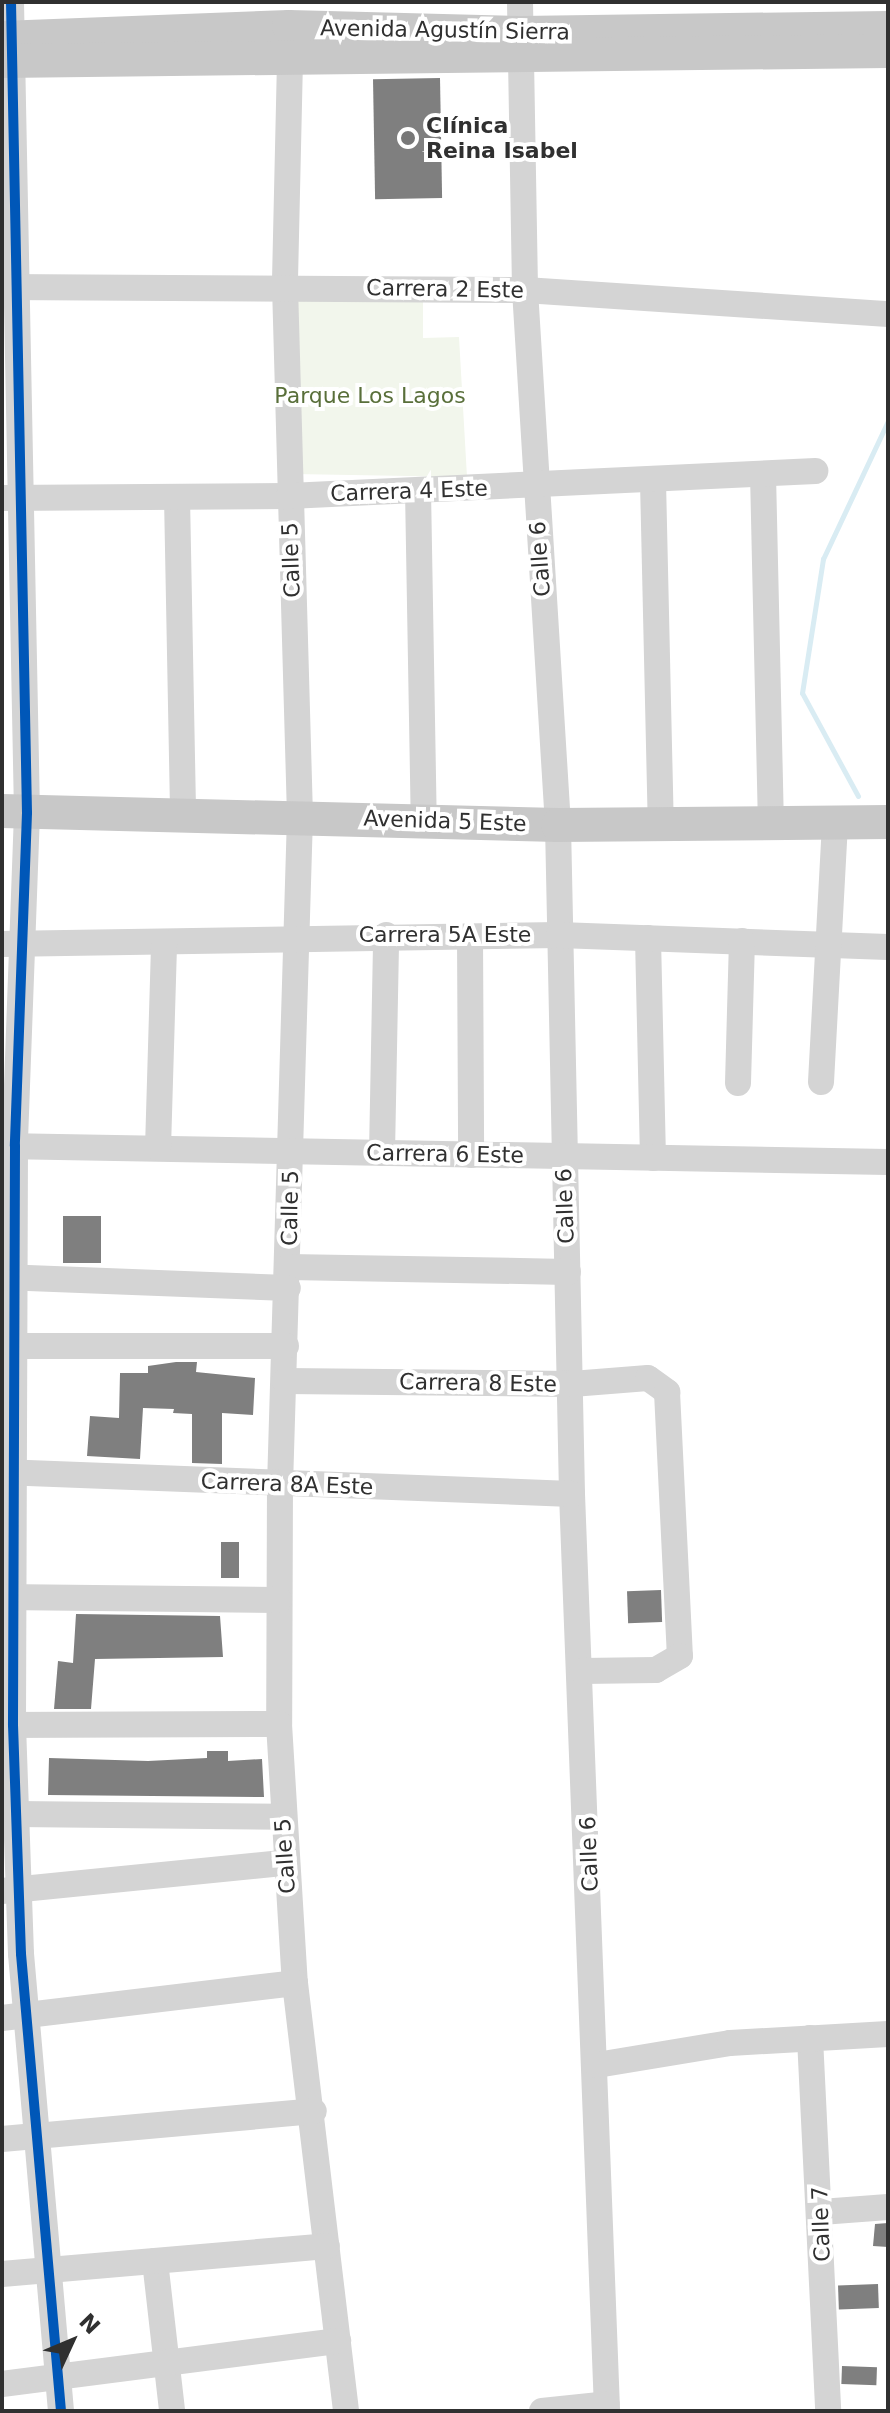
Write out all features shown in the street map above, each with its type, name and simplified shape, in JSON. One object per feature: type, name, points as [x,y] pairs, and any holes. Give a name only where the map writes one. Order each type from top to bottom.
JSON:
[{"type":"main road","name":"Avenida Agustín Sierra","points":[[7,50],[289,30],[888,28]]},
{"type":"main road","name":"Avenida Agustín Sierra","points":[[521,31],[888,51]]},
{"type":"main road","name":"Avenida 5 Este","points":[[15,812],[300,816],[558,825],[835,825],[888,822]]},
{"type":"street","points":[[11,2],[7,50],[15,812],[8,1146],[9,1278],[16,1346],[8,1472],[7,1597],[8,1725],[16,1814],[10,1890],[14,2017],[36,2136],[61,2411]]},
{"type":"street","name":"Calle 5","points":[[289,30],[285,286],[300,816],[280,1484],[281,1817],[295,1983],[314,2111],[346,2411]]},
{"type":"street","name":"Calle 6","points":[[521,31],[525,290],[558,825],[572,1494],[582,1671],[607,2407]]},
{"type":"street","name":"Carrera 2 Este","points":[[10,287],[285,286],[525,290],[888,314]]},
{"type":"street","name":"Carrera 4 Este","points":[[12,497],[289,496],[815,471]]},
{"type":"street","points":[[763,474],[771,824]]},
{"type":"street","points":[[653,481],[661,824]]},
{"type":"street","points":[[418,490],[424,820]]},
{"type":"street","points":[[177,497],[183,816]]},
{"type":"street","points":[[821,1082],[835,825]]},
{"type":"street","points":[[382,1153],[386,935]]},
{"type":"street","name":"Carrera 5A Este","points":[[12,944],[164,943],[386,935],[559,935],[888,947]]},
{"type":"street","points":[[470,936],[471,1155]]},
{"type":"street","points":[[648,938],[653,1158]]},
{"type":"street","points":[[738,1083],[742,941]]},
{"type":"street","points":[[158,1148],[164,943]]},
{"type":"street","name":"Carrera 6 Este","points":[[8,1146],[888,1162]]},
{"type":"street","points":[[9,1278],[568,1272]]},
{"type":"street","points":[[16,1346],[286,1346]]},
{"type":"street","name":"Carrera 8 Este","points":[[285,1381],[572,1384],[648,1378],[667,1392],[680,1656],[656,1670],[582,1671]]},
{"type":"street","name":"Carrera 8A Este","points":[[8,1472],[572,1494]]},
{"type":"street","points":[[7,1597],[279,1600]]},
{"type":"street","points":[[8,1725],[279,1724]]},
{"type":"street","points":[[16,1814],[281,1817]]},
{"type":"street","points":[[10,1890],[285,1863]]},
{"type":"street","points":[[14,2017],[295,1983]]},
{"type":"street","points":[[597,2065],[730,2043],[888,2034]]},
{"type":"street","name":"Calle 7","points":[[810,2038],[821,2212],[828,2411]]},
{"type":"street","points":[[2,2139],[314,2111]]},
{"type":"street","points":[[821,2212],[888,2207]]},
{"type":"street","points":[[2,2274],[327,2246]]},
{"type":"street","points":[[155,2261],[172,2411]]},
{"type":"street","points":[[2,2384],[165,2366],[338,2341]]},
{"type":"street","points":[[542,2411],[607,2407]]},
{"type":"green space","name":"Parque Los Lagos","points":[[290,291],[423,293],[423,338],[459,337],[467,477],[293,474]]},
{"type":"building","name":"Clínica Reina Isabel","points":[[440,78],[442,198],[375,199],[373,79]]},
{"type":"building","points":[[63,1216],[101,1216],[101,1263],[63,1263]]},
{"type":"building","points":[[197,1362],[196,1372],[255,1378],[253,1415],[222,1413],[222,1464],[192,1463],[192,1414],[173,1413],[174,1409],[143,1408],[140,1459],[87,1456],[90,1416],[119,1418],[120,1373],[148,1373],[148,1366]]},
{"type":"building","points":[[221,1542],[239,1542],[239,1578],[221,1578]]},
{"type":"building","points":[[661,1590],[662,1622],[628,1623],[627,1591]]},
{"type":"building","points":[[76,1614],[220,1616],[223,1657],[95,1659],[91,1709],[54,1709],[58,1661],[73,1663]]},
{"type":"building","points":[[207,1751],[228,1751],[228,1761],[262,1759],[264,1797],[48,1795],[49,1758],[148,1761],[207,1758]]},
{"type":"building","points":[[888,2223],[888,2247],[873,2246],[875,2224]]},
{"type":"building","points":[[878,2284],[879,2308],[839,2309],[838,2285]]},
{"type":"building","points":[[842,2366],[877,2367],[876,2385],[841,2384]]},
{"type":"waterway","points":[[858,796],[802,693],[823,559],[888,421]]},
{"type":"cycle path","points":[[11,2],[27,813],[15,1146],[13,1725],[21,1954],[61,2411]]},
{"type":"place","name":"Clínica Reina Isabel","points":[[408,138]]}]
